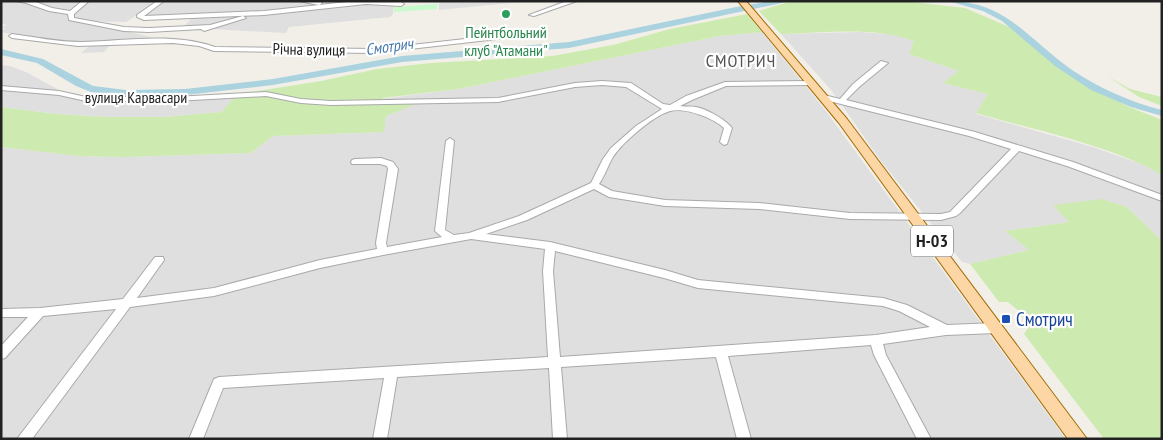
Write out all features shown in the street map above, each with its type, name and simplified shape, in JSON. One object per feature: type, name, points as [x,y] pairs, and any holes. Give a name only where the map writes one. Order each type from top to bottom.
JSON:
[{"type":"main road","name":"Н-03","points":[[742,1],[824,97],[1078,439]]},
{"type":"street","points":[[19,1],[51,10],[70,12],[86,1]]},
{"type":"street","points":[[161,1],[139,16],[152,18],[264,13],[367,2],[401,4]]},
{"type":"street","points":[[302,1],[335,6]]},
{"type":"street","points":[[532,15],[574,1]]},
{"type":"street","points":[[70,12],[71,19],[120,29],[210,28]]},
{"type":"street","name":"Річна вулиця","points":[[158,40],[264,13]]},
{"type":"street","name":"Річна вулиця","points":[[12,36],[78,44],[158,40],[200,44],[214,49],[375,50],[489,40],[520,34]]},
{"type":"street","points":[[842,101],[848,91],[871,76],[884,63]]},
{"type":"street","name":"вулиця Карвасари","points":[[1,88],[52,92],[95,100],[266,94],[301,101],[331,103],[422,100],[470,102],[513,98],[575,85],[602,83],[628,85],[661,106],[699,112]]},
{"type":"street","points":[[471,236],[523,218],[594,185],[609,157],[618,145],[640,126],[683,101],[730,83],[811,83]]},
{"type":"street","points":[[824,97],[956,130],[1017,148],[1070,164],[1162,198]]},
{"type":"street","points":[[683,101],[699,112],[722,122],[728,128],[724,142]]},
{"type":"street","points":[[450,141],[440,231],[451,238]]},
{"type":"street","points":[[594,185],[609,194],[665,203],[759,206],[850,216],[912,215],[941,217],[953,214],[1017,148]]},
{"type":"street","points":[[355,162],[381,161],[390,164],[393,169],[381,243],[383,251]]},
{"type":"street","points":[[3,314],[176,298],[214,292],[320,264],[451,238],[471,236],[550,246],[698,284],[884,302],[903,308],[946,330]]},
{"type":"street","points":[[550,246],[548,271],[560,439]]},
{"type":"street","points":[[24,439],[159,260]]},
{"type":"street","points":[[1,354],[40,312]]},
{"type":"street","points":[[196,439],[219,383],[721,352],[876,340],[946,330],[996,328]]},
{"type":"street","points":[[876,340],[880,355],[924,439]]},
{"type":"street","points":[[721,352],[744,439]]},
{"type":"street","points":[[380,439],[391,373]]},
{"type":"shaded area","points":[[1,1],[160,1],[126,22],[84,21],[155,38],[150,40],[113,42],[104,52],[81,53],[93,43],[38,39],[1,32],[5,28],[1,27],[7,25],[1,23]]},
{"type":"shaded area","points":[[163,1],[394,1],[393,14],[390,17],[289,27],[286,33],[211,29],[185,25],[194,16],[142,16]]},
{"type":"shaded area","points":[[453,1],[531,1],[439,10],[439,3]]},
{"type":"shaded area","points":[[762,32],[825,110],[1066,439],[1,439],[1,147],[78,156],[125,157],[251,153],[273,136],[383,132],[386,116],[414,104],[387,104],[381,99],[458,89],[720,36]]},
{"type":"shaded area","points":[[861,32],[897,35],[915,41],[909,54],[959,71],[944,83],[989,94],[976,114],[1093,147],[1147,166],[1162,175],[1162,241],[1127,207],[1054,205],[1070,222],[1005,231],[1029,250],[970,264],[962,262],[881,161],[832,91],[781,34]]},
{"type":"shaded area","points":[[1,65],[26,72],[70,96],[104,100],[149,101],[239,94],[221,112],[164,117],[106,117],[58,114],[1,107]]},
{"type":"green space","points":[[792,1],[903,1],[965,8],[1014,29],[1091,86],[1127,106],[1162,120],[1162,175],[1142,164],[1096,147],[976,113],[988,94],[943,83],[959,71],[909,54],[914,41],[882,33],[849,31],[781,34],[759,11]]},
{"type":"green space","points":[[437,4],[437,9],[394,12],[394,7]]},
{"type":"green space","points":[[747,14],[762,32],[720,36],[458,89],[382,98],[387,104],[416,104],[386,116],[384,132],[273,136],[251,153],[125,157],[78,156],[1,147],[1,107],[57,114],[106,117],[164,117],[221,112],[238,94],[321,81],[377,69],[431,63],[552,56],[613,45],[670,29]]},
{"type":"green space","points":[[1107,76],[1130,89],[1162,97],[1162,106],[1139,97]]},
{"type":"green space","points":[[1102,199],[1127,207],[1162,241],[1162,439],[1104,439],[1024,334],[1028,328],[1020,312],[1008,302],[999,302],[970,264],[1029,250],[1005,231],[1069,222],[1053,205]]},
{"type":"waterway","name":"Смотрич","points":[[1,52],[40,61],[91,89],[126,93],[185,92],[273,82],[402,59],[569,45],[736,9],[787,1]]},
{"type":"waterway","name":"Смотрич","points":[[952,1],[985,9],[1005,19],[1050,58],[1094,88],[1134,105],[1162,113]]},
{"type":"place","name":"Пейнтбольний клуб \"Атамани\"","points":[[506,14]]},
{"type":"place","name":"Смотрич","points":[[1006,319]]},
{"type":"district","name":"СМОТРИЧ","points":[[741,61]]}]
